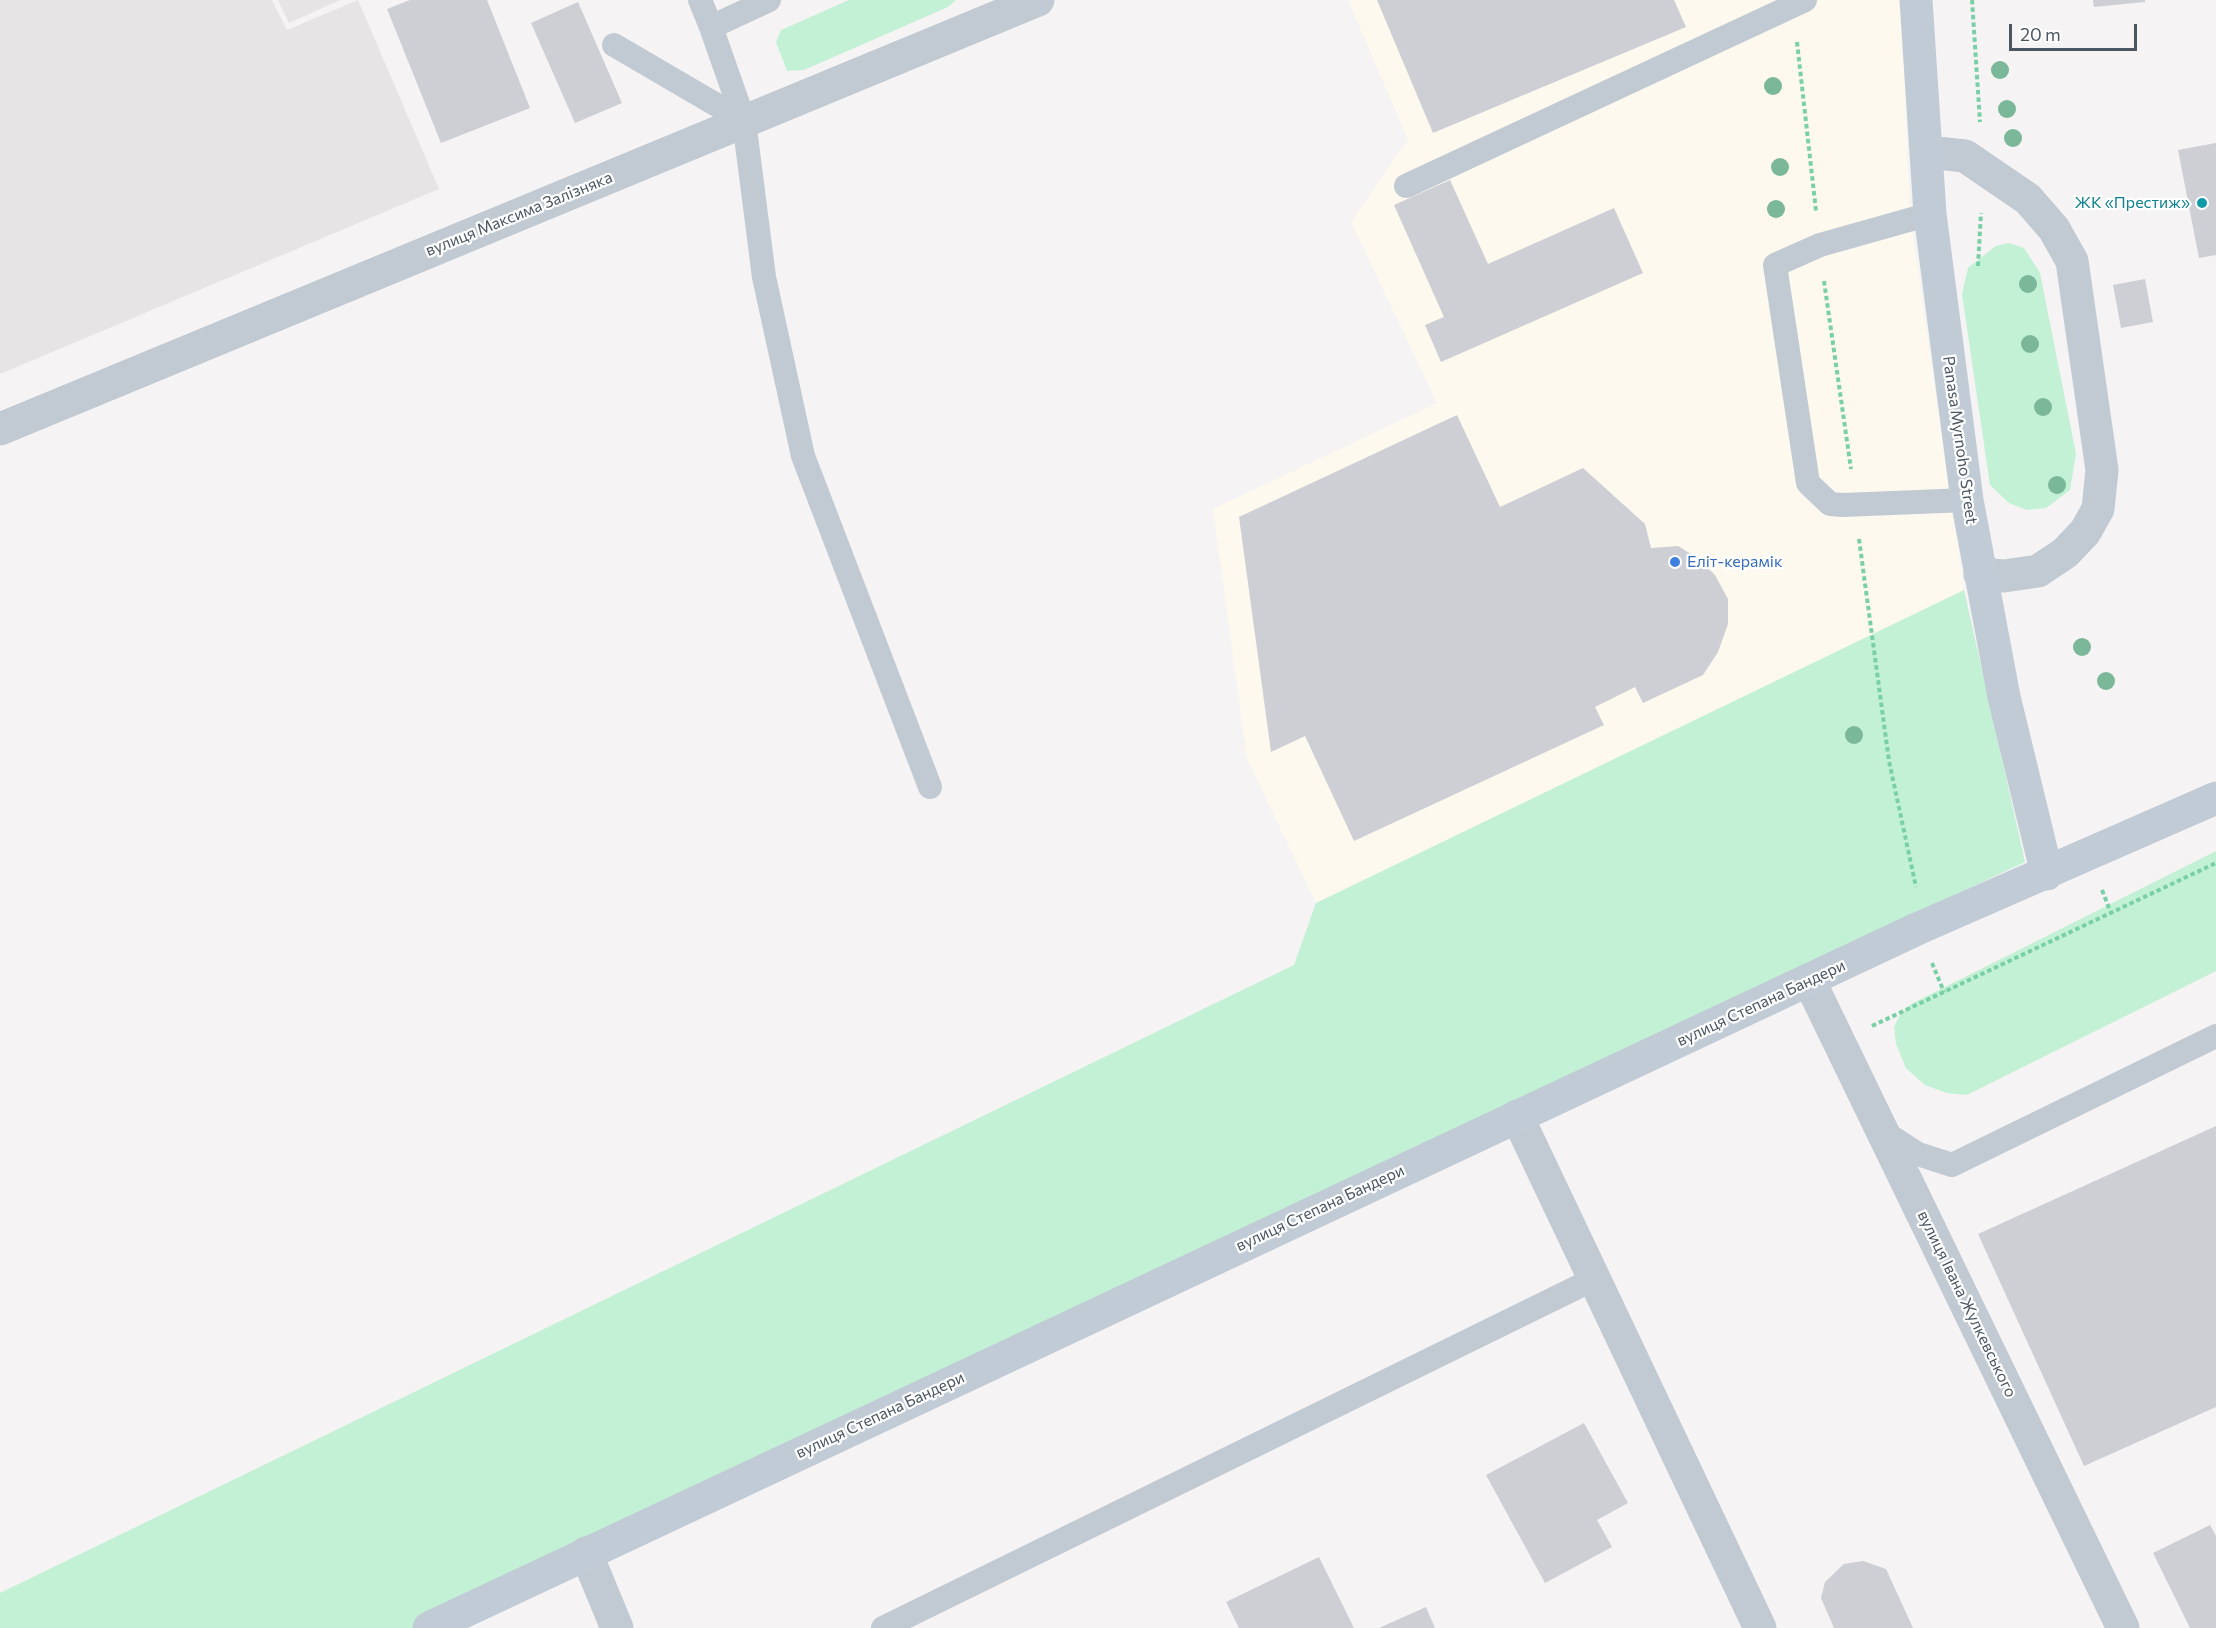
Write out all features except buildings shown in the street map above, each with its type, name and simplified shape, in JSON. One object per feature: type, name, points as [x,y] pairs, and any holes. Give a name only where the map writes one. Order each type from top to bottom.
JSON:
[{"type":"main road","name":"Panasa Myrnoho Street","points":[[1916,0],[1928,153],[1930,214],[1968,500],[2004,697],[2048,874]]},
{"type":"main road","name":"вулиця Степана Бандери","points":[[429,1628],[1917,929],[2048,874],[2216,798]]},
{"type":"street","name":"вулиця Максима Залізняка","points":[[0,429],[744,122],[1017,4]]},
{"type":"street","points":[[1928,153],[1965,156],[1983,166],[2028,199],[2054,230],[2072,261],[2102,470],[2098,509],[2085,532],[2065,553],[2038,571],[2004,576],[1980,574]]},
{"type":"street","name":"вулиця Івана Жулкевського","points":[[1809,980],[2123,1628]]},
{"type":"street","points":[[1517,1116],[1760,1628]]},
{"type":"street","points":[[586,1553],[617,1628]]},
{"type":"lane","points":[[700,0],[744,122],[764,277],[803,456],[930,787]]},
{"type":"lane","points":[[711,27],[769,0]]},
{"type":"lane","points":[[1406,186],[1799,2]]},
{"type":"lane","points":[[614,45],[744,122]]},
{"type":"lane","points":[[1930,214],[1820,245],[1774,265],[1808,483],[1830,504],[1968,500]]},
{"type":"lane","points":[[1884,1132],[1918,1154],[1952,1165],[2216,1036]]},
{"type":"lane","points":[[883,1628],[1594,1279]]},
{"type":"path","points":[[1972,0],[1983,166],[1978,273]]},
{"type":"path","points":[[1799,2],[1820,245],[1889,761],[1918,893],[1917,929]]},
{"type":"path","points":[[1839,1041],[2216,863]]},
{"type":"shaded area","points":[[0,0],[272,0],[287,30],[358,0],[439,189],[0,374]]},
{"type":"shaded area","points":[[278,0],[340,0],[289,23]]},
{"type":"shaded area","points":[[1348,0],[1901,0],[1910,216],[1964,590],[1316,903],[1247,759],[1213,509],[1437,403],[1351,222],[1408,140]]},
{"type":"green space","points":[[849,0],[956,0],[948,7],[804,70],[787,71],[776,42],[781,30]]},
{"type":"green space","points":[[2009,243],[2024,248],[2040,273],[2076,454],[2070,490],[2046,508],[2027,510],[2009,503],[1990,485],[1962,294],[1968,268],[1996,246]]},
{"type":"green space","points":[[1964,590],[2025,862],[1428,1142],[415,1628],[0,1628],[0,1593],[1294,965],[1316,903]]},
{"type":"green space","points":[[2216,851],[2216,971],[1967,1095],[1947,1093],[1925,1085],[1906,1068],[1896,1044],[1894,1027],[1900,1015],[1911,1004]]},
{"type":"place","name":"ЖК «Престиж»","points":[[2202,203]]},
{"type":"place","name":"Еліт-керамік","points":[[1675,562]]}]
